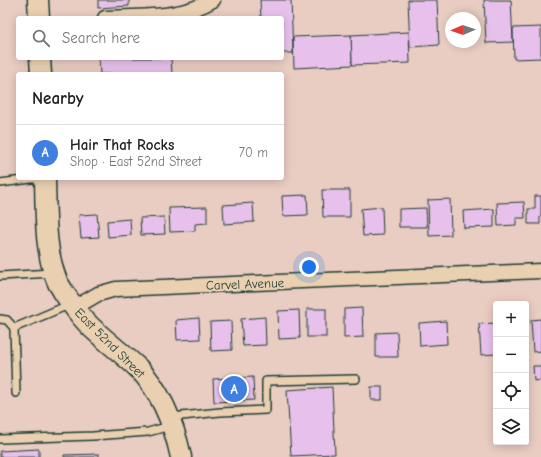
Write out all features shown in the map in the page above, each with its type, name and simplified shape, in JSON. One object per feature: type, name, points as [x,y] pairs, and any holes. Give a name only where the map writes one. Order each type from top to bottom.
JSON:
[{"type":"street","points":[[38,0],[39,16]]},
{"type":"street","points":[[149,16],[171,15],[195,9],[213,0]]},
{"type":"street","points":[[40,60],[41,72]]},
{"type":"street","name":"East 52nd Street","points":[[45,180],[48,243],[54,273],[61,288],[72,306],[91,327],[146,377],[155,390],[171,421],[181,457]]},
{"type":"street","name":"Carvel Avenue","points":[[72,306],[98,294],[116,289],[541,271]]},
{"type":"lane","points":[[0,183],[23,180]]},
{"type":"lane","points":[[0,276],[54,273]]},
{"type":"lane","points":[[14,328],[72,306]]},
{"type":"lane","points":[[0,320],[6,320],[14,328],[16,393]]},
{"type":"lane","points":[[0,439],[94,436],[148,432],[171,421],[220,412],[266,410],[266,381],[356,379]]},
{"type":"building","points":[[98,0],[129,0],[129,6],[98,8]]},
{"type":"building","points":[[260,0],[291,0],[293,53],[284,53],[284,16],[261,16]]},
{"type":"building","points":[[408,0],[437,0],[439,45],[410,47]]},
{"type":"building","points":[[484,0],[511,0],[513,42],[486,43]]},
{"type":"building","points":[[541,27],[541,58],[514,59],[513,28]]},
{"type":"building","points":[[409,32],[410,63],[352,65],[351,35]]},
{"type":"building","points":[[351,35],[352,65],[294,68],[293,37]]},
{"type":"building","points":[[99,60],[171,60],[172,72],[100,72]]},
{"type":"building","points":[[322,190],[350,190],[350,217],[323,217]]},
{"type":"building","points":[[307,195],[308,215],[283,216],[282,196]]},
{"type":"building","points":[[535,196],[541,196],[540,224],[528,224],[528,209],[535,209]]},
{"type":"building","points":[[450,199],[451,235],[429,236],[428,200]]},
{"type":"building","points":[[524,202],[525,218],[516,218],[516,225],[498,226],[497,203]]},
{"type":"building","points":[[253,203],[254,222],[224,224],[223,205]]},
{"type":"building","points":[[207,207],[207,223],[195,224],[195,231],[170,232],[169,208]]},
{"type":"building","points":[[382,207],[383,235],[363,236],[361,209]]},
{"type":"building","points":[[426,208],[427,227],[399,227],[399,209]]},
{"type":"building","points":[[494,209],[494,227],[464,228],[463,211]]},
{"type":"building","points":[[97,214],[99,237],[81,238],[79,215]]},
{"type":"building","points":[[164,217],[165,234],[141,235],[140,218]]},
{"type":"building","points":[[130,219],[131,235],[108,237],[107,221]]},
{"type":"building","points":[[362,308],[363,337],[344,338],[344,309]]},
{"type":"building","points":[[307,309],[326,309],[326,337],[307,337]]},
{"type":"building","points":[[299,310],[300,338],[279,339],[278,311]]},
{"type":"building","points":[[265,317],[266,345],[243,346],[241,319]]},
{"type":"building","points":[[199,318],[200,339],[177,340],[176,320]]},
{"type":"building","points":[[541,319],[541,351],[533,352],[531,320]]},
{"type":"building","points":[[231,321],[232,350],[211,351],[210,322]]},
{"type":"building","points":[[446,321],[447,344],[420,346],[419,323]]},
{"type":"building","points":[[493,323],[493,354],[481,355],[479,324]]},
{"type":"building","points":[[397,332],[398,357],[376,357],[376,333]]},
{"type":"building","points":[[533,366],[541,366],[541,380],[534,381]]},
{"type":"building","points":[[253,377],[254,400],[214,402],[213,379]]},
{"type":"building","points":[[332,387],[335,454],[291,456],[287,390]]},
{"type":"building","points":[[371,387],[382,387],[382,400],[371,400]]},
{"type":"building","points":[[39,449],[39,457],[0,457],[0,451]]},
{"type":"building","points":[[99,454],[99,457],[64,457],[64,455]]},
{"type":"place","name":"Hair That Rocks","points":[[234,389]]}]
